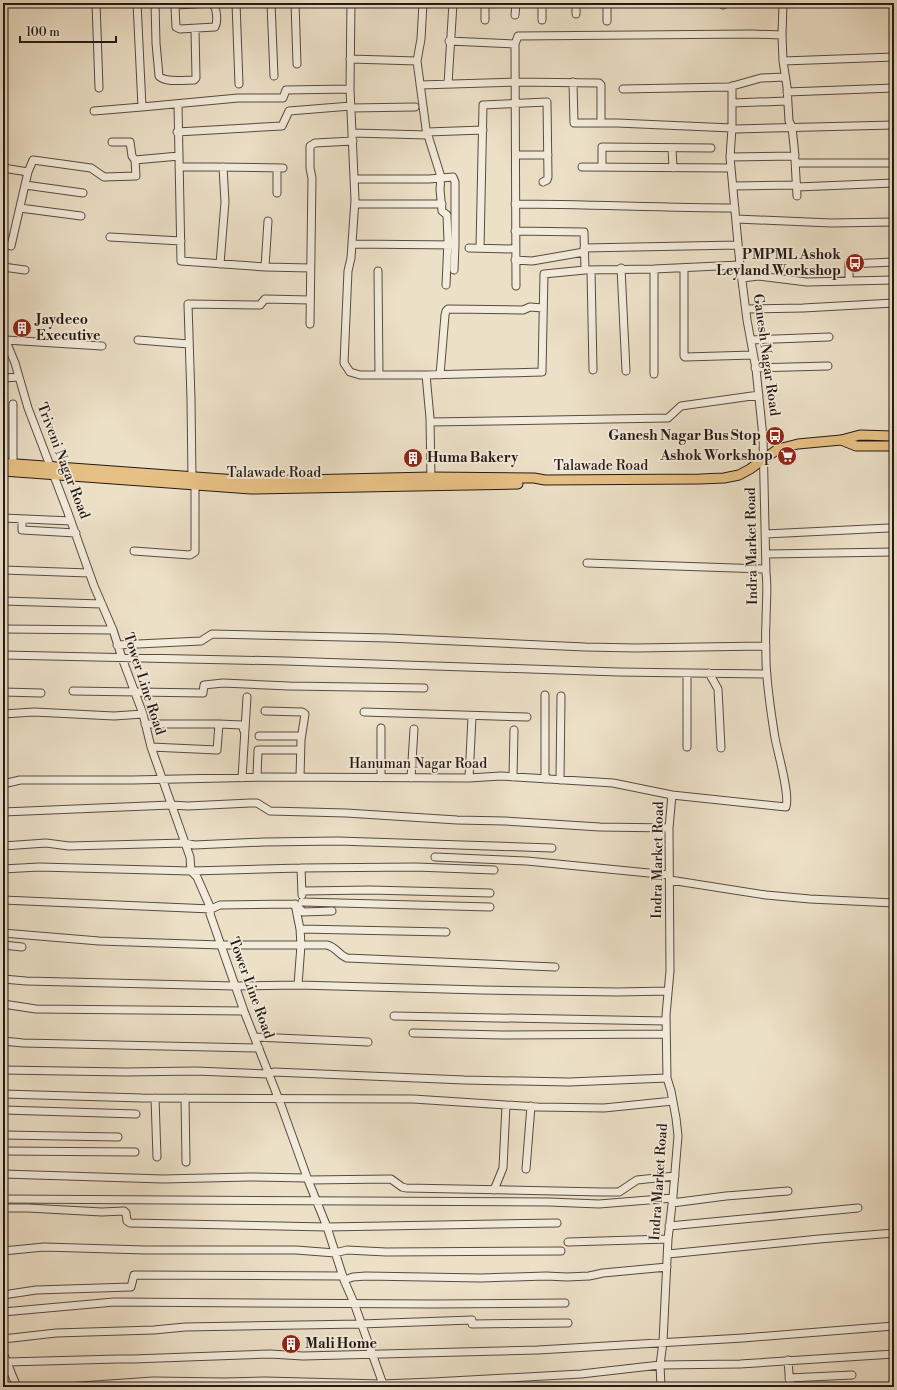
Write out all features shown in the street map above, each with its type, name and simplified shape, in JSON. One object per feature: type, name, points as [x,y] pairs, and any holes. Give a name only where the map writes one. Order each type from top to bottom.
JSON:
[{"type":"main road","name":"Talawade Road","points":[[3,471],[52,471],[193,482],[256,485],[431,481],[532,483],[545,480],[700,480],[738,475],[778,449],[798,444],[841,440],[860,436],[894,436]]},
{"type":"main road","name":"Talawade Road","points":[[841,440],[856,446],[894,446]]},
{"type":"main road","name":"Talawade Road","points":[[3,463],[52,471]]},
{"type":"street","points":[[96,3],[99,88]]},
{"type":"street","points":[[137,3],[142,107]]},
{"type":"street","points":[[155,3],[156,43],[159,76],[161,78],[167,80],[194,80],[196,78],[194,29]]},
{"type":"street","points":[[195,3],[214,4],[216,26],[212,28],[177,29],[175,24],[175,7],[178,4],[195,3]]},
{"type":"street","points":[[236,3],[239,84]]},
{"type":"street","points":[[271,3],[274,76]]},
{"type":"street","points":[[295,3],[297,64]]},
{"type":"street","points":[[351,3],[350,89],[355,204],[351,258],[348,271],[344,363],[350,372],[360,375],[440,375],[542,372],[544,274],[621,268],[654,269],[740,265]]},
{"type":"street","points":[[423,3],[421,39],[417,61],[427,133],[441,177],[440,189],[442,211],[447,215],[454,270]]},
{"type":"street","points":[[448,84],[452,3]]},
{"type":"street","points":[[485,3],[485,20]]},
{"type":"street","points":[[515,15],[516,3]]},
{"type":"street","points":[[542,3],[542,20]]},
{"type":"street","points":[[576,3],[576,14]]},
{"type":"street","points":[[607,3],[607,22]]},
{"type":"street","points":[[783,3],[783,61],[789,121],[792,128],[798,196]]},
{"type":"street","points":[[516,286],[515,82],[516,44],[518,36],[782,35]]},
{"type":"street","points":[[449,42],[516,44]]},
{"type":"street","points":[[783,61],[894,57]]},
{"type":"street","points":[[350,59],[417,61]]},
{"type":"street","points":[[623,89],[732,86],[761,78],[785,78]]},
{"type":"street","points":[[420,85],[515,82],[596,82],[601,84],[602,123]]},
{"type":"street","points":[[573,82],[574,123],[736,129],[894,125]]},
{"type":"street","name":"Ganesh Nagar Road","points":[[732,86],[730,157],[740,265],[759,395],[763,437],[763,460]]},
{"type":"street","points":[[787,92],[894,88]]},
{"type":"street","points":[[94,111],[238,98],[283,98],[286,90],[350,89]]},
{"type":"street","points":[[732,103],[788,101]]},
{"type":"street","points":[[480,248],[483,104],[547,102],[547,180],[542,182]]},
{"type":"street","points":[[178,104],[177,132],[179,156],[181,261],[265,268],[310,268]]},
{"type":"street","points":[[177,132],[282,126],[289,111],[351,107],[415,107]]},
{"type":"street","points":[[353,133],[427,133],[483,130]]},
{"type":"street","points":[[310,324],[312,178],[310,168],[310,146],[315,144],[353,141]]},
{"type":"street","points":[[11,246],[28,172],[33,160],[91,168],[104,176],[136,176],[135,160],[132,156],[130,142],[112,142]]},
{"type":"street","points":[[602,167],[602,147],[710,148]]},
{"type":"street","points":[[672,148],[673,168]]},
{"type":"street","points":[[516,155],[548,155]]},
{"type":"street","points":[[135,160],[179,156]]},
{"type":"street","points":[[730,157],[894,163]]},
{"type":"street","points":[[179,167],[280,168],[277,193]]},
{"type":"street","points":[[220,264],[225,202],[223,167]]},
{"type":"street","points":[[582,167],[731,168]]},
{"type":"street","points":[[3,168],[28,172]]},
{"type":"street","points":[[354,179],[429,179],[451,176],[454,178],[451,246],[446,285]]},
{"type":"street","points":[[733,186],[894,183]]},
{"type":"street","points":[[25,185],[83,193]]},
{"type":"street","points":[[355,204],[442,204]]},
{"type":"street","points":[[515,204],[576,204],[667,208],[735,208]]},
{"type":"street","points":[[20,208],[81,216]]},
{"type":"street","points":[[736,219],[831,223],[894,222]]},
{"type":"street","points":[[265,268],[268,221]]},
{"type":"street","points":[[515,231],[584,232],[584,250],[588,270],[593,370]]},
{"type":"street","points":[[110,237],[181,241]]},
{"type":"street","points":[[352,244],[451,246]]},
{"type":"street","points":[[515,260],[532,260],[584,250],[738,245]]},
{"type":"street","points":[[469,248],[515,249]]},
{"type":"street","points":[[849,281],[849,264],[894,262]]},
{"type":"street","points":[[3,267],[25,270]]},
{"type":"street","points":[[621,268],[626,371]]},
{"type":"street","points":[[684,268],[684,356],[686,358],[753,355]]},
{"type":"street","points":[[654,269],[654,374]]},
{"type":"street","points":[[378,271],[379,375]]},
{"type":"street","points":[[743,278],[758,276],[807,282],[893,280]]},
{"type":"street","points":[[134,551],[190,555],[194,554],[195,552],[188,304],[260,305],[266,299],[310,300]]},
{"type":"street","points":[[746,309],[802,308],[894,303]]},
{"type":"street","points":[[440,375],[445,315],[448,309],[523,310],[530,307],[543,308]]},
{"type":"street","points":[[4,337],[102,346]]},
{"type":"street","name":"Triveni Nagar Road","points":[[4,337],[19,376],[28,408],[76,533],[89,573],[101,601]]},
{"type":"street","points":[[751,340],[829,338]]},
{"type":"street","points":[[138,340],[189,344]]},
{"type":"street","points":[[755,368],[828,366]]},
{"type":"street","points":[[426,375],[430,422],[431,481]]},
{"type":"street","points":[[3,378],[19,376]]},
{"type":"street","points":[[430,422],[668,418],[681,406],[759,395]]},
{"type":"street","points":[[13,404],[13,464]]},
{"type":"street","name":"Indra Market Road","points":[[661,1387],[660,1365],[663,1342],[668,1239],[673,1200],[678,1136],[673,1101],[667,1078],[666,1034],[670,971],[669,828],[672,794],[786,807],[787,802],[787,793],[777,753],[767,674],[767,584],[765,569],[766,554],[763,460]]},
{"type":"street","points":[[3,518],[71,521]]},
{"type":"street","points":[[22,519],[22,530],[76,533]]},
{"type":"street","points":[[765,534],[889,528]]},
{"type":"street","points":[[766,554],[894,552]]},
{"type":"street","points":[[587,563],[765,569]]},
{"type":"street","points":[[3,570],[89,573]]},
{"type":"street","points":[[3,601],[101,601]]},
{"type":"street","name":"Tower Line Road","points":[[101,601],[143,714],[151,747],[190,857],[192,871],[197,877],[210,909],[210,914],[244,1010],[307,1179],[327,1227],[383,1385]]},
{"type":"street","points":[[3,629],[113,630]]},
{"type":"street","points":[[117,645],[201,641],[212,634],[388,638],[585,647],[636,648],[766,646]]},
{"type":"street","points":[[3,655],[767,674]]},
{"type":"street","points":[[687,673],[687,747]]},
{"type":"street","points":[[709,673],[718,689],[720,748]]},
{"type":"street","points":[[73,691],[203,694],[204,685],[223,683],[289,686],[424,688]]},
{"type":"street","points":[[3,692],[41,693]]},
{"type":"street","points":[[544,695],[545,779]]},
{"type":"street","points":[[560,780],[561,696]]},
{"type":"street","points":[[242,778],[247,697]]},
{"type":"street","points":[[265,711],[304,713],[305,716],[300,750],[300,777]]},
{"type":"street","points":[[3,714],[34,712],[114,716],[143,714]]},
{"type":"street","points":[[364,712],[472,717],[527,717]]},
{"type":"street","points":[[469,778],[472,717]]},
{"type":"street","points":[[145,724],[242,725],[244,731]]},
{"type":"street","points":[[151,747],[217,750],[219,724]]},
{"type":"street","points":[[381,728],[381,778]]},
{"type":"street","points":[[412,778],[414,729]]},
{"type":"street","points":[[513,777],[514,730]]},
{"type":"street","points":[[259,736],[301,736]]},
{"type":"street","points":[[258,777],[258,750],[300,750]]},
{"type":"street","name":"Hanuman Nagar Road","points":[[3,784],[20,780],[80,781],[258,777],[513,777],[613,783],[672,794]]},
{"type":"street","points":[[3,812],[256,803],[270,811],[346,813],[600,827],[669,828]]},
{"type":"street","points":[[3,846],[46,843],[69,846],[185,843],[194,845],[338,841],[552,848]]},
{"type":"street","points":[[435,857],[527,861],[669,878],[766,895],[810,899],[894,903]]},
{"type":"street","points":[[3,868],[38,867],[192,871],[301,868],[494,870]]},
{"type":"street","points":[[298,985],[301,945],[299,903],[302,891],[301,868]]},
{"type":"street","points":[[302,891],[370,890],[490,893]]},
{"type":"street","points":[[3,900],[210,909],[220,905],[299,903],[490,907]]},
{"type":"street","points":[[299,903],[302,912],[332,911]]},
{"type":"street","points":[[300,929],[446,932]]},
{"type":"street","points":[[3,933],[99,941],[332,946],[343,957],[347,958],[555,967]]},
{"type":"street","points":[[3,945],[22,947]]},
{"type":"street","points":[[3,979],[26,981],[236,986],[298,985],[481,990],[618,992],[668,991]]},
{"type":"street","points":[[3,1004],[36,1008],[244,1010]]},
{"type":"street","points":[[394,1016],[666,1021]]},
{"type":"street","points":[[413,1033],[502,1035],[666,1034]]},
{"type":"street","points":[[255,1037],[368,1042]]},
{"type":"street","points":[[3,1041],[23,1043],[259,1048]]},
{"type":"street","points":[[3,1070],[126,1072],[196,1071],[269,1074],[274,1072],[464,1080],[569,1082],[667,1078]]},
{"type":"street","points":[[3,1094],[155,1098],[413,1100],[604,1108],[673,1101]]},
{"type":"street","points":[[155,1098],[157,1157]]},
{"type":"street","points":[[185,1098],[186,1162]]},
{"type":"street","points":[[494,1190],[503,1168],[506,1105]]},
{"type":"street","points":[[526,1169],[531,1106]]},
{"type":"street","points":[[3,1110],[136,1114]]},
{"type":"street","points":[[3,1135],[118,1137]]},
{"type":"street","points":[[3,1151],[135,1152]]},
{"type":"street","points":[[3,1174],[163,1179],[249,1177],[391,1179],[402,1187],[406,1188],[619,1192],[637,1180],[675,1176]]},
{"type":"street","points":[[3,1199],[549,1202],[599,1204],[788,1191]]},
{"type":"street","points":[[3,1208],[102,1212],[124,1211],[126,1213],[127,1221],[130,1223],[327,1227],[557,1223]]},
{"type":"street","points":[[669,1226],[858,1208]]},
{"type":"street","points":[[668,1254],[894,1233]]},
{"type":"street","points":[[568,1242],[668,1239]]},
{"type":"street","points":[[3,1251],[44,1247],[145,1250],[296,1250],[335,1253],[347,1250],[386,1252],[561,1251]]},
{"type":"street","points":[[3,1295],[36,1290],[131,1287],[134,1275],[344,1278],[366,1276],[481,1278],[546,1276],[567,1277],[667,1267]]},
{"type":"street","points":[[3,1312],[114,1302],[432,1304],[565,1302]]},
{"type":"street","points":[[3,1339],[56,1333],[154,1330],[185,1327],[361,1324],[472,1320],[472,1324],[568,1323]]},
{"type":"street","points":[[7,1362],[270,1354],[303,1356],[538,1350],[743,1338],[894,1326]]},
{"type":"street","points":[[3,1353],[17,1387]]},
{"type":"street","points":[[66,1387],[153,1381],[265,1381],[383,1385],[580,1374],[660,1365],[740,1364],[894,1354]]},
{"type":"street","points":[[788,1360],[790,1387]]},
{"type":"street","points":[[789,1378],[852,1375]]},
{"type":"place","name":"PMPML Ashok Leyland Workshop","points":[[855,263]]},
{"type":"place","name":"Jaydeeo Executive","points":[[22,328]]},
{"type":"place","name":"Ganesh Nagar Bus Stop","points":[[775,436]]},
{"type":"place","name":"Ashok Workshop","points":[[787,456]]},
{"type":"place","name":"Huma Bakery","points":[[413,458]]},
{"type":"place","name":"Mali Home","points":[[291,1344]]}]
